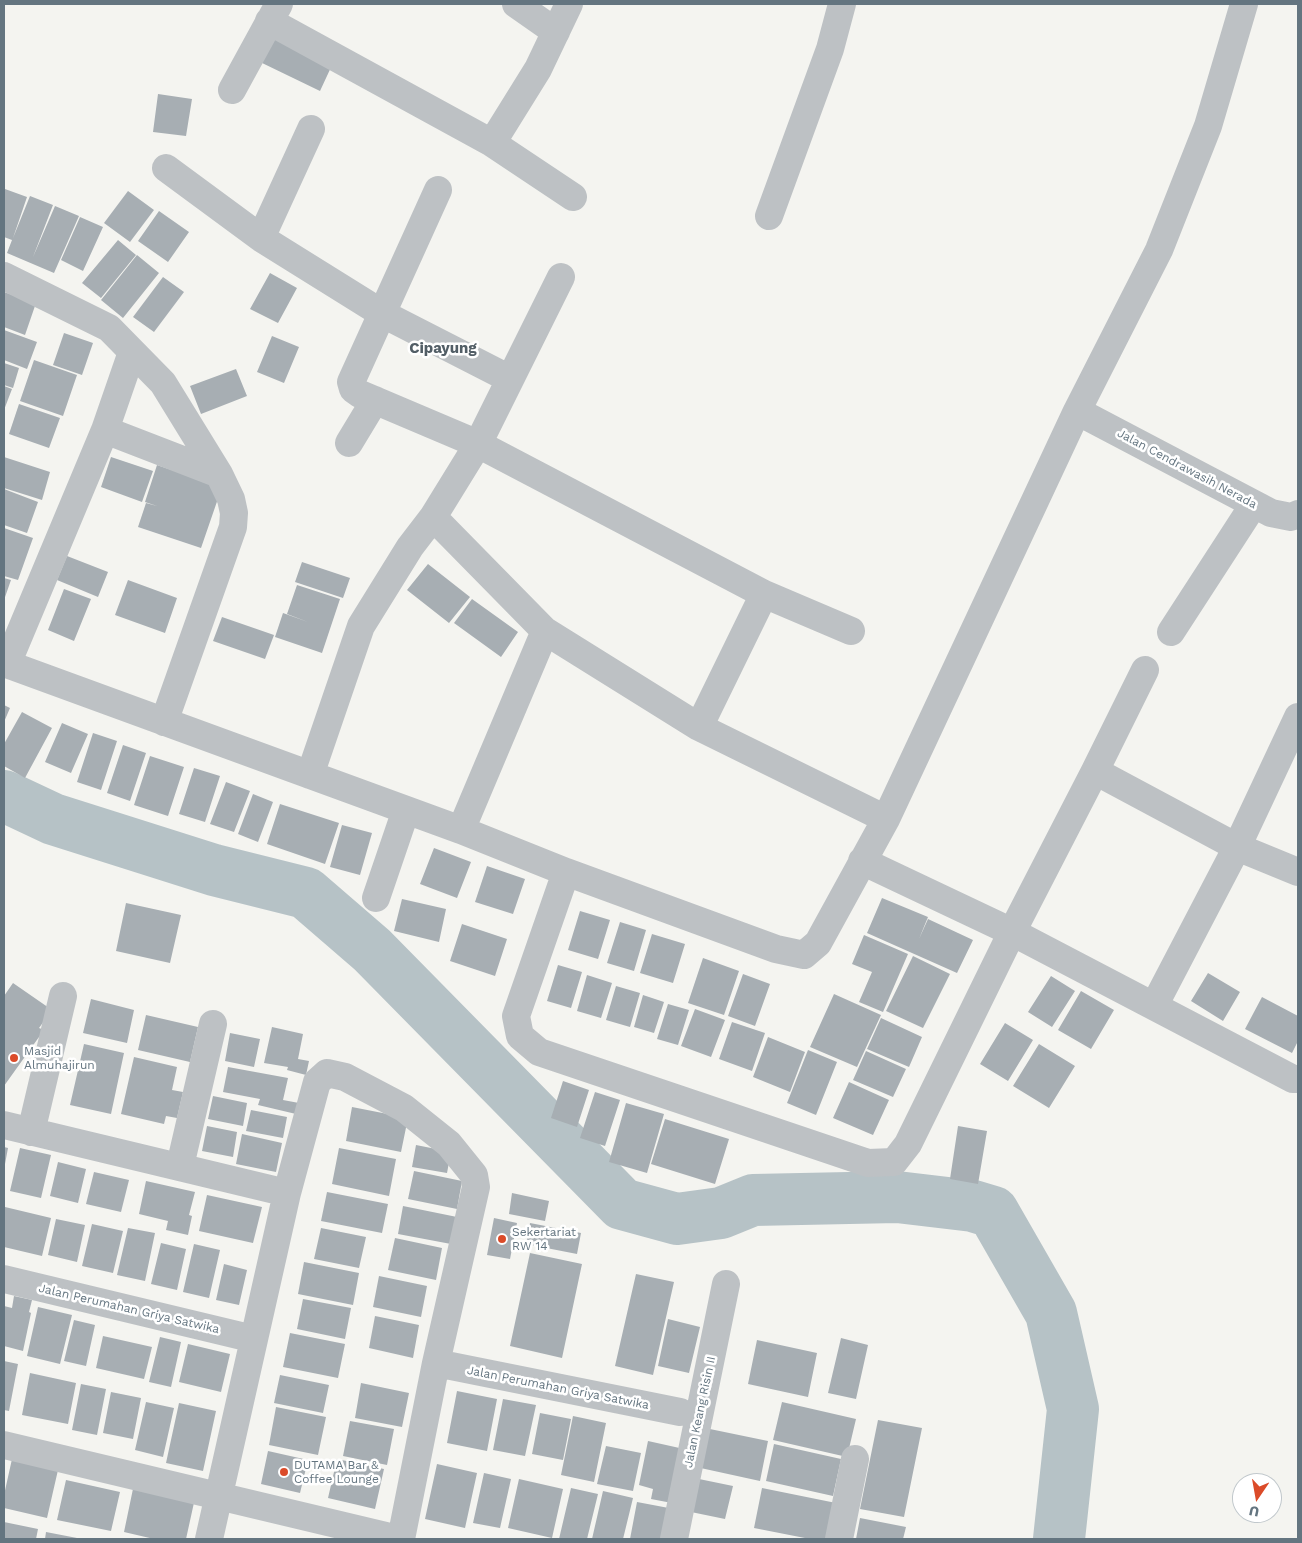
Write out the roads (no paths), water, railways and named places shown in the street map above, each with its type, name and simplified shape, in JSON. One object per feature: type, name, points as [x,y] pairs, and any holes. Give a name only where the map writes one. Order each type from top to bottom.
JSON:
[{"type":"street","points":[[516,4],[556,32]]},
{"type":"street","points":[[492,144],[538,69],[569,4]]},
{"type":"street","points":[[769,216],[830,50],[842,4]]},
{"type":"street","points":[[132,352],[104,430],[5,664],[461,830],[566,872],[776,949],[804,955],[818,943],[886,819],[1078,412],[1159,250],[1208,126],[1244,4]]},
{"type":"street","points":[[232,90],[274,12],[492,144],[573,197]]},
{"type":"street","points":[[261,238],[311,128]]},
{"type":"street","points":[[166,168],[261,238],[383,314],[510,380]]},
{"type":"street","points":[[438,190],[351,382],[353,389],[478,444],[764,594],[851,631]]},
{"type":"street","points":[[4,276],[109,328],[162,383],[219,474],[231,499],[234,513],[233,527],[164,722]]},
{"type":"street","points":[[310,775],[361,626],[410,547],[433,517],[478,444],[561,277]]},
{"type":"street","points":[[349,443],[375,400]]},
{"type":"street","name":"Jalan Cendrawasih Nerada","points":[[1078,412],[1271,513],[1291,517],[1298,514]]},
{"type":"street","points":[[104,430],[219,474]]},
{"type":"street","points":[[1171,632],[1254,504]]},
{"type":"street","points":[[433,517],[545,631],[699,727],[886,819]]},
{"type":"street","points":[[699,727],[764,594]]},
{"type":"street","points":[[461,830],[545,631]]},
{"type":"street","points":[[566,872],[516,1016],[520,1036],[539,1052],[868,1163],[894,1162],[908,1144],[1012,932],[1145,670]]},
{"type":"street","points":[[1154,1006],[1237,847],[1298,717]]},
{"type":"street","points":[[1095,771],[1237,847],[1298,872]]},
{"type":"street","points":[[376,898],[406,810]]},
{"type":"street","points":[[862,861],[1012,932],[1293,1079],[1298,1078]]},
{"type":"street","points":[[31,1132],[62,996]]},
{"type":"street","points":[[180,1166],[213,1024]]},
{"type":"street","points":[[4,1445],[219,1495],[400,1539],[436,1363],[476,1187],[474,1175],[448,1144],[404,1108],[345,1077],[328,1073],[317,1082],[287,1193],[254,1339],[219,1495],[209,1539]]},
{"type":"street","points":[[4,1125],[287,1193]]},
{"type":"street","name":"Jalan Perumahan Griya Satwika","points":[[4,1279],[254,1339]]},
{"type":"street","name":"Jalan Keang Risin II","points":[[674,1539],[726,1284]]},
{"type":"street","name":"Jalan Perumahan Griya Satwika","points":[[436,1363],[680,1412]]},
{"type":"street","points":[[839,1539],[855,1459]]},
{"type":"waterway","points":[[4,796],[53,819],[214,870],[306,893],[372,950],[622,1204],[677,1219],[721,1213],[753,1200],[897,1197],[973,1206],[993,1212],[1051,1313],[1073,1409],[1059,1539]]},
{"type":"place","name":"Masjid Almuhajirun","points":[[14,1058]]},
{"type":"place","name":"Sekertariat RW 14","points":[[502,1239]]},
{"type":"place","name":"DUTAMA Bar & Coffee Lounge","points":[[284,1472]]},
{"type":"district","name":"Cipayung","points":[[443,349]]}]
